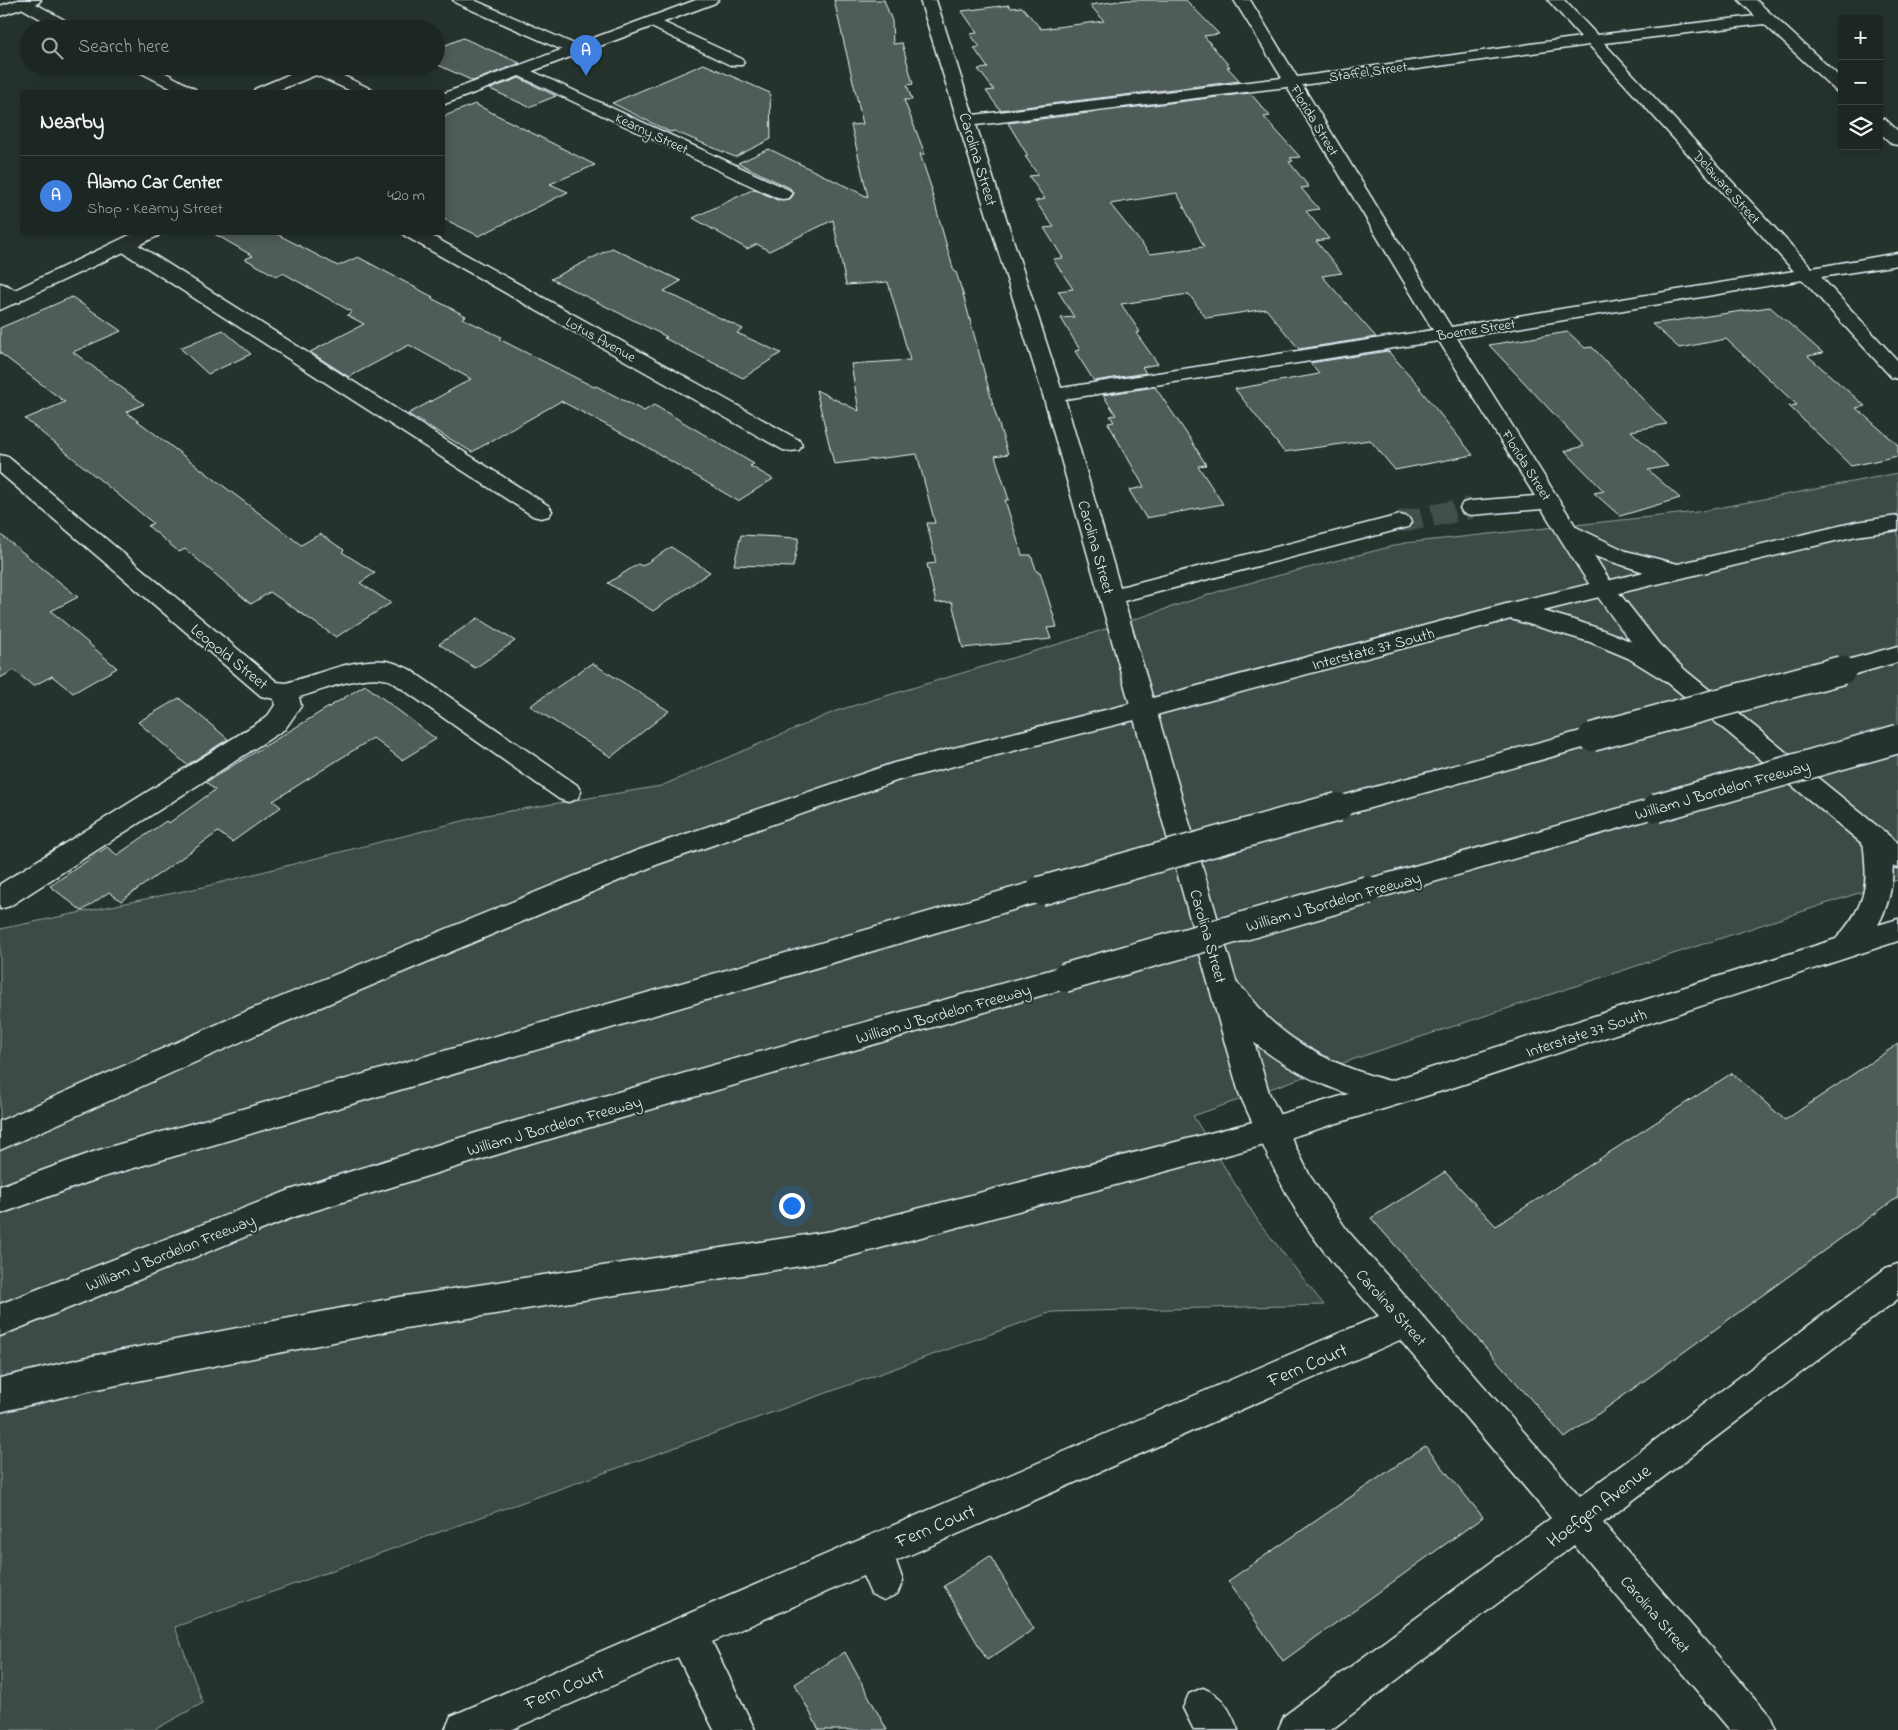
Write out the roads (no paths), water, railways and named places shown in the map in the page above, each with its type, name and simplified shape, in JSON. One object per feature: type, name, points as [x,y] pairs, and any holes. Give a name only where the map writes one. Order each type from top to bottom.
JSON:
[{"type":"main road","points":[[461,0],[575,50]]},
{"type":"main road","points":[[445,99],[710,0]]},
{"type":"main road","name":"Carolina Street","points":[[928,0],[1053,395],[1145,709],[1254,1093],[1299,1186],[1347,1257],[1406,1321],[1756,1730]]},
{"type":"main road","name":"Florida Street","points":[[1242,0],[1603,589],[1650,650],[1676,676],[1898,858]]},
{"type":"main road","name":"Delaware Street","points":[[1556,0],[1898,373]]},
{"type":"main road","points":[[1747,0],[1838,84]]},
{"type":"main road","points":[[0,10],[28,2],[56,20]]},
{"type":"main road","name":"Staffel Street","points":[[967,121],[1292,82],[1593,40],[1768,19]]},
{"type":"main road","points":[[652,22],[736,62]]},
{"type":"main road","name":"Kearny Street","points":[[520,71],[783,194]]},
{"type":"main road","points":[[157,75],[185,90]]},
{"type":"main road","points":[[265,90],[301,75]]},
{"type":"main road","points":[[329,75],[361,90]]},
{"type":"main road","points":[[1883,127],[1898,140]]},
{"type":"main road","points":[[4,297],[146,235]]},
{"type":"main road","name":"Lotus Avenue","points":[[416,235],[791,445]]},
{"type":"main road","points":[[124,245],[541,511]]},
{"type":"main road","name":"Boerne Street","points":[[1053,395],[1445,334],[1898,259]]},
{"type":"main road","name":"Leopold Street","points":[[0,462],[270,690],[286,692],[359,670],[386,670],[400,675],[568,792]]},
{"type":"main road","points":[[1471,508],[1550,502]]},
{"type":"main road","points":[[1112,597],[1400,522]]},
{"type":"main road","name":"Interstate 37 South","points":[[0,1136],[258,1020],[646,858],[894,772],[1145,709],[1510,611],[1856,529],[1898,523]]},
{"type":"main road","points":[[1568,532],[1594,547],[1632,562],[1671,570],[1686,570]]},
{"type":"main road","points":[[1510,611],[1598,634],[1626,646],[1676,676]]},
{"type":"main road","points":[[0,1200],[98,1164],[1040,891],[1338,807],[1898,654]]},
{"type":"main road","points":[[0,898],[276,723],[288,706],[286,692]]},
{"type":"main road","name":"William J Bordelon Freeway","points":[[0,1320],[290,1204],[512,1136],[1898,739]]},
{"type":"main road","points":[[1846,947],[1858,934],[1875,905],[1880,884],[1876,839]]},
{"type":"main road","name":"Interstate 37 South","points":[[0,1395],[92,1373],[399,1313],[832,1246],[1272,1130],[1391,1094],[1898,930]]},
{"type":"main road","points":[[1224,989],[1259,1029],[1305,1063],[1361,1087],[1391,1094]]},
{"type":"main road","name":"Hoefgen Avenue","points":[[1298,1730],[1898,1279]]},
{"type":"main road","name":"Fern Court","points":[[465,1730],[686,1634],[879,1566],[1406,1321]]},
{"type":"main road","points":[[686,1634],[735,1730]]},
{"type":"tunnel","points":[[1400,522],[1471,508]]},
{"type":"place","name":"Alamo Car Center","points":[[586,76]]}]
